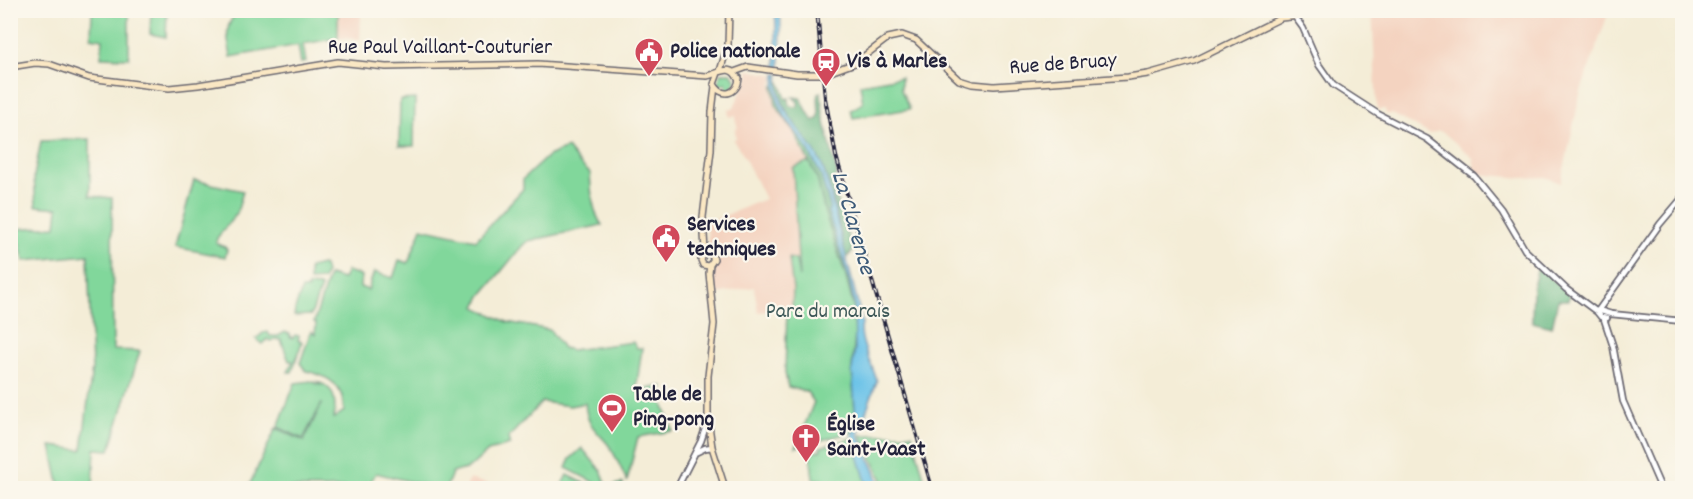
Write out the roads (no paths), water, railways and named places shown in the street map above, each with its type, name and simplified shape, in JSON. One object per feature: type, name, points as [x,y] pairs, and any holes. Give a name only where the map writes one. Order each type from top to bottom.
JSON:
[{"type":"main road","points":[[708,266],[714,259],[707,254],[703,217],[711,150],[715,84],[725,60],[728,45],[729,10]]},
{"type":"main road","points":[[1291,13],[1303,11]]},
{"type":"main road","name":"Rue de Bruay","points":[[742,68],[823,74],[861,60],[888,38],[902,35],[916,40],[953,76],[972,84],[994,86],[1128,77],[1194,61],[1291,13]]},
{"type":"main road","points":[[725,60],[738,79]]},
{"type":"main road","name":"Rue Paul Vaillant-Couturier","points":[[10,67],[49,64],[89,78],[175,88],[338,62],[386,67],[544,64],[707,76],[719,72]]},
{"type":"main road","points":[[719,72],[742,68]]},
{"type":"main road","points":[[722,93],[734,91],[738,85],[742,68]]},
{"type":"main road","points":[[707,76],[722,93]]},
{"type":"main road","points":[[713,104],[722,93]]},
{"type":"main road","points":[[707,254],[701,260],[708,266],[714,324],[708,383],[708,418],[711,444],[725,489]]},
{"type":"street","points":[[1303,11],[1303,28]]},
{"type":"street","points":[[1291,13],[1303,28],[1319,65],[1333,85],[1377,114],[1427,139],[1474,176],[1496,202],[1525,250],[1566,289],[1603,314],[1683,321]]},
{"type":"street","points":[[1661,489],[1624,406],[1613,346],[1603,314],[1660,224],[1683,198]]},
{"type":"street","points":[[677,489],[701,441],[708,418]]},
{"type":"street","points":[[701,441],[711,444]]},
{"type":"street","points":[[695,454],[711,444]]},
{"type":"water","points":[[775,11],[780,11],[780,70],[776,69]]},
{"type":"water","points":[[776,74],[779,74],[781,100],[786,111],[821,163],[831,194],[860,312],[863,344],[877,381],[858,434],[881,488],[868,488],[852,436],[856,423],[852,369],[855,347],[854,303],[849,278],[828,212],[830,206],[821,175],[808,149],[785,117],[778,101],[775,85]]},
{"type":"railway","points":[[817,10],[825,98],[836,156],[932,488]]},
{"type":"place","name":"Police nationale","points":[[649,78]]},
{"type":"place","name":"Vis à Marles","points":[[826,88]]},
{"type":"place","name":"Services techniques","points":[[666,264]]},
{"type":"place","name":"Table de Ping-pong","points":[[612,434]]},
{"type":"place","name":"Église Saint-Vaast","points":[[806,464]]},
{"type":"water label","name":"La Clarence","points":[[852,223]]},
{"type":"park label","name":"Parc du marais","points":[[828,312]]}]
